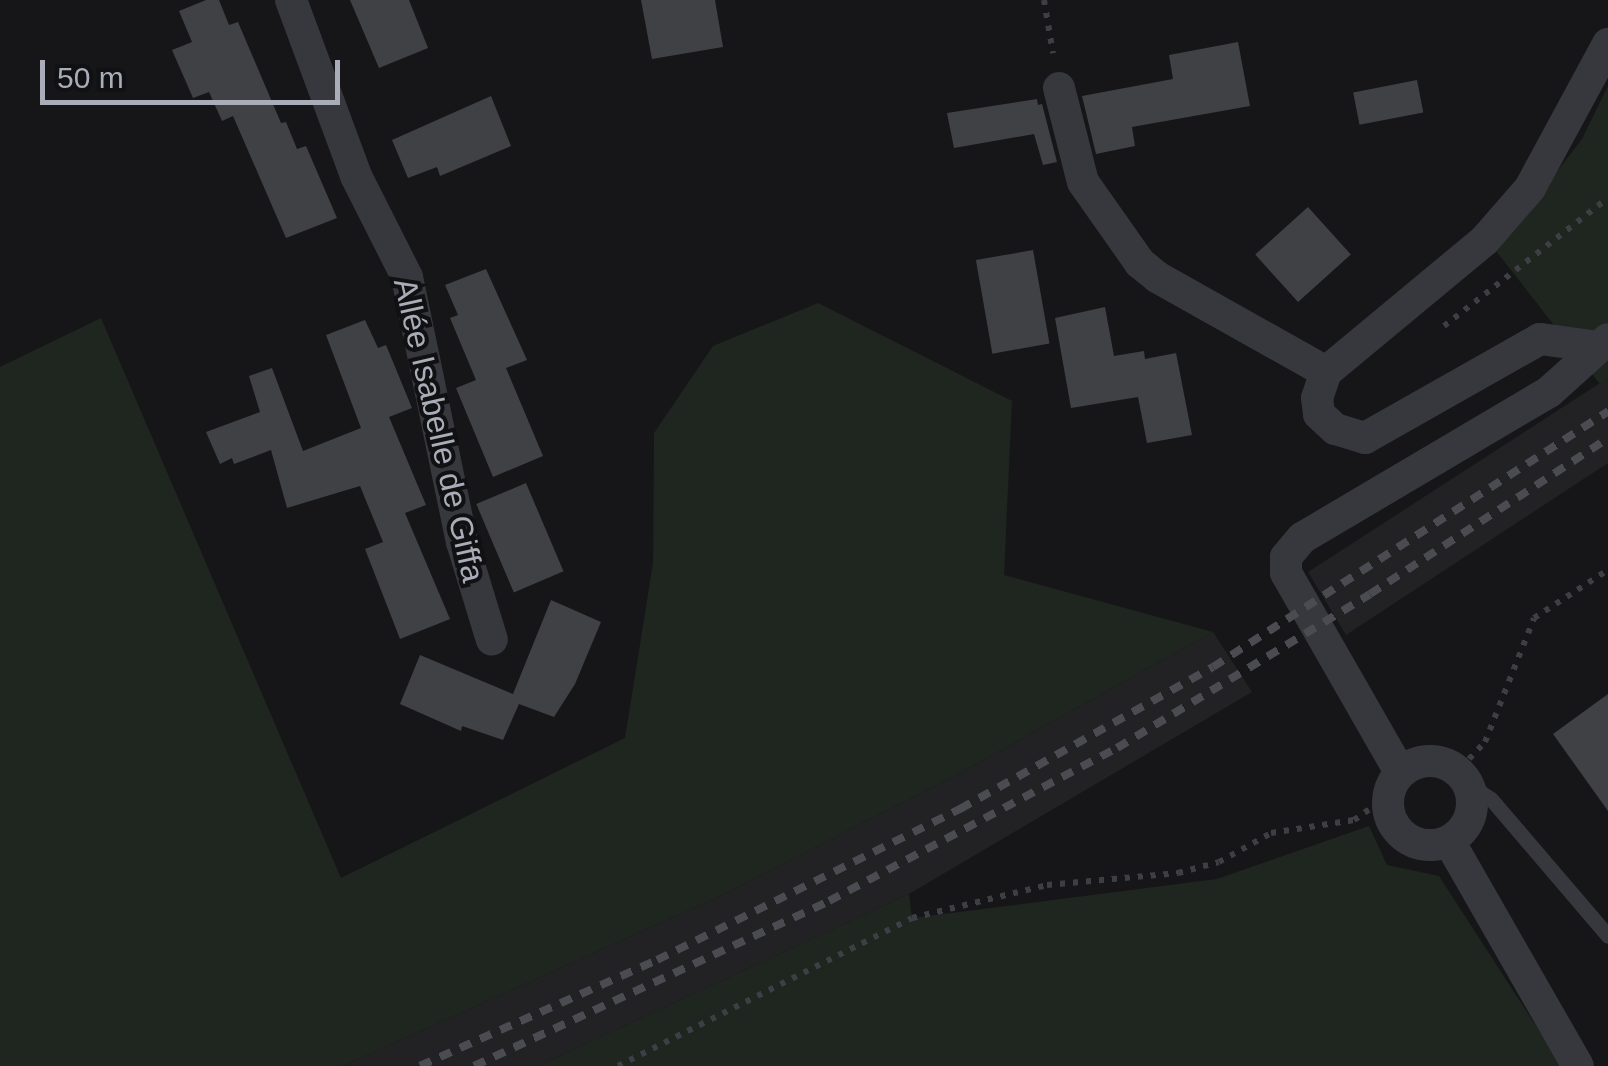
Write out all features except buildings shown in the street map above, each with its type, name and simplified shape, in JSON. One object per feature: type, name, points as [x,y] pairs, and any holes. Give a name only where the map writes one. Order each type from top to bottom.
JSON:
[{"type":"street","name":"Allée Isabelle de Giffa","points":[[290,0],[356,176],[407,277],[462,542],[492,640]]},
{"type":"street","points":[[1604,343],[1540,339],[1365,438],[1335,429],[1320,414],[1318,398],[1326,372],[1484,241],[1530,188],[1608,44]]},
{"type":"street","points":[[1058,88],[1083,182],[1140,262],[1157,278],[1326,372]]},
{"type":"street","points":[[1394,784],[1286,574],[1286,557],[1302,538],[1549,392],[1604,343]]},
{"type":"street","points":[[1423,761],[1448,764],[1463,777],[1472,809],[1468,822],[1448,841],[1423,844],[1400,833],[1388,810],[1394,784],[1423,761]]},
{"type":"street","points":[[1448,841],[1578,1066]]},
{"type":"lane","points":[[1463,777],[1490,799],[1608,936]]},
{"type":"path","points":[[1044,0],[1058,88]]},
{"type":"path","points":[[1463,777],[1485,742],[1534,618],[1608,570]]},
{"type":"path","points":[[618,1066],[912,918],[1047,885],[1178,874],[1218,862],[1271,833],[1354,820],[1394,784]]},
{"type":"shaded area","points":[[1608,86],[1608,378],[1600,384],[1496,251],[1582,139]]},
{"type":"shaded area","points":[[818,303],[1012,401],[1004,575],[1213,632],[960,773],[722,895],[343,1066],[0,1066],[0,367],[101,318],[341,878],[625,738],[653,563],[654,433],[713,346]]},
{"type":"shaded area","points":[[1608,378],[1608,463],[1346,635],[1308,572]]},
{"type":"shaded area","points":[[1213,632],[1252,692],[909,894],[538,1066],[343,1066],[722,895],[960,773]]},
{"type":"shaded area","points":[[1369,826],[1387,865],[1439,876],[1562,1066],[538,1066],[909,894],[912,918],[1217,879]]},
{"type":"railway","points":[[420,1066],[657,960],[960,809],[1213,667],[1608,411]]},
{"type":"railway","points":[[474,1066],[829,901],[1117,748],[1370,594],[1608,438]]}]
